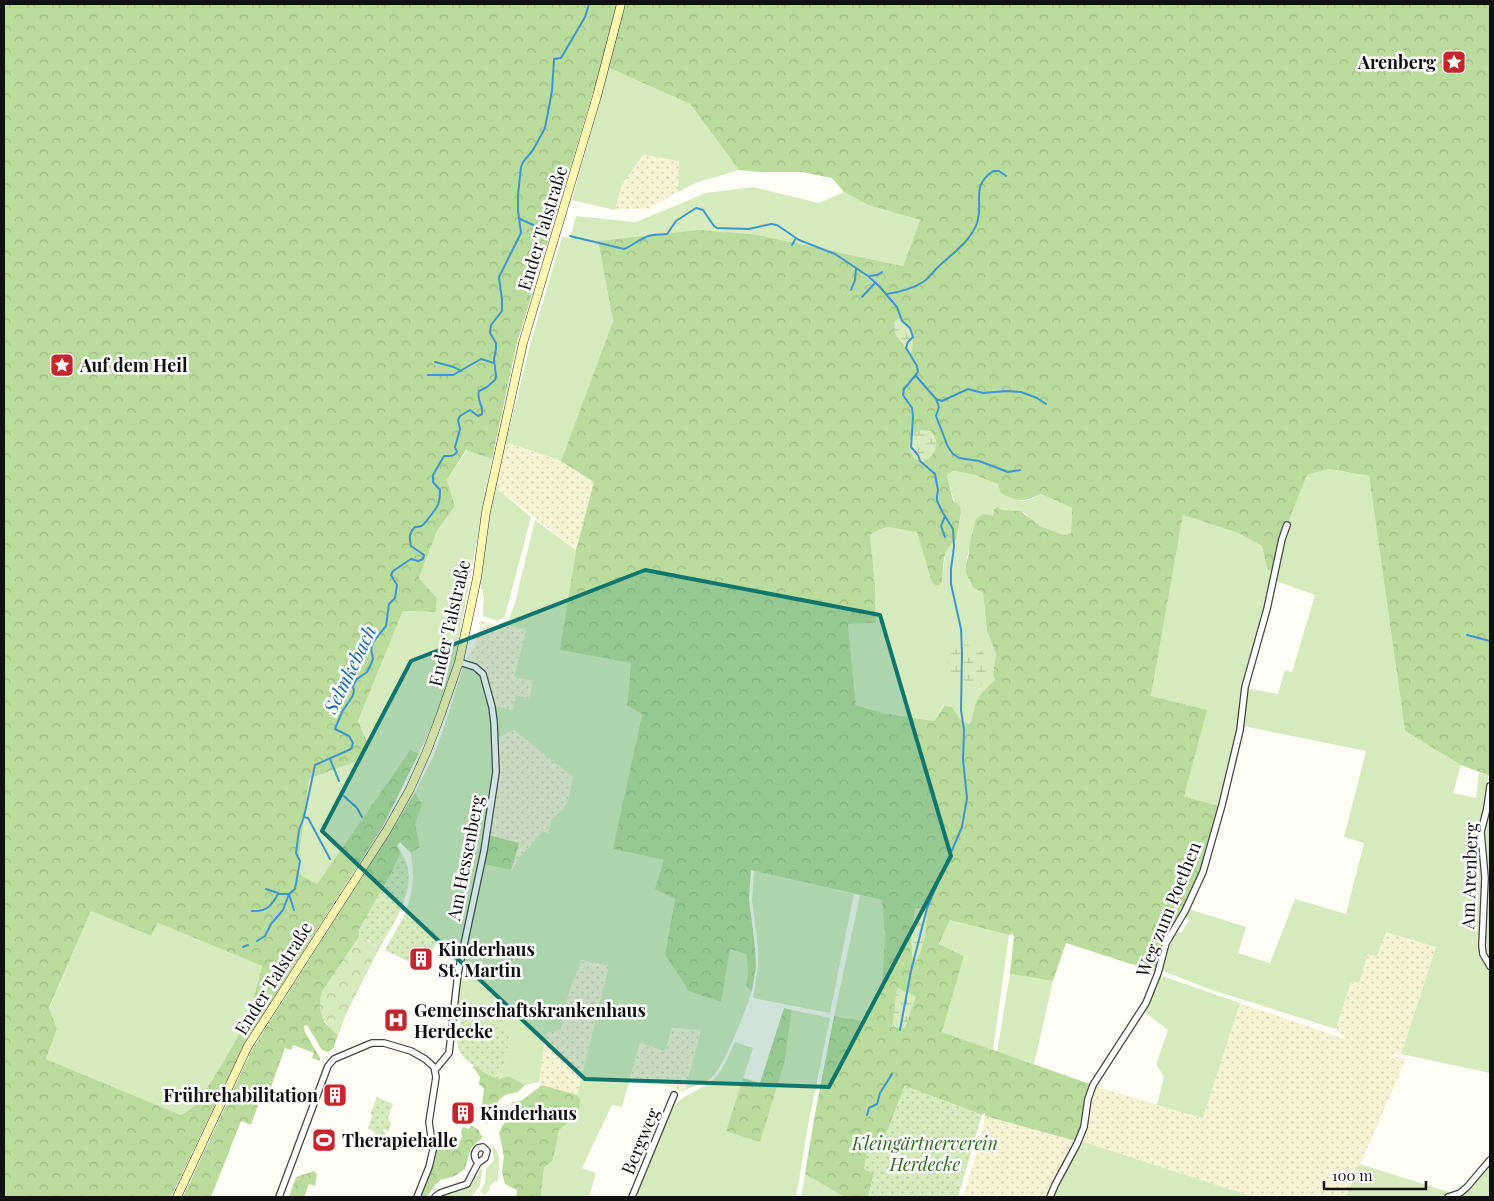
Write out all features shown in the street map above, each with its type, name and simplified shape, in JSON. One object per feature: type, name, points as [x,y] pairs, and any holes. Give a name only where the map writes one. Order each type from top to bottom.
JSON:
[{"type":"main road","name":"Ender Talstraße","points":[[177,1197],[248,1046],[387,830],[410,789],[427,751],[459,662],[477,578],[486,512],[523,343],[597,96],[621,4]]},
{"type":"street","name":"Weg zum Poethen","points":[[1050,1197],[1084,1127],[1088,1099],[1093,1085],[1146,1003],[1158,973],[1166,943],[1184,913],[1203,872],[1240,730],[1245,687],[1267,609],[1282,539],[1287,525]]},
{"type":"street","name":"Am Hessenberg","points":[[435,1070],[450,1053],[458,973],[484,851],[496,772],[494,722],[483,674],[476,667],[459,662]]},
{"type":"street","name":"Am Arenberg","points":[[1490,786],[1481,832],[1484,878],[1482,946],[1483,954],[1490,966]]},
{"type":"street","points":[[279,1197],[328,1066],[334,1059],[372,1043],[384,1043],[409,1051],[430,1063],[435,1070],[436,1077],[429,1122],[433,1150],[429,1167],[417,1197]]},
{"type":"street","name":"Bergweg","points":[[632,1197],[674,1095]]},
{"type":"street","points":[[1448,1197],[1460,1193],[1468,1187],[1490,1160]]},
{"type":"street","points":[[435,1197],[442,1192],[468,1184],[478,1164]]},
{"type":"highlighted area","points":[[645,570],[880,615],[951,856],[829,1087],[585,1079],[322,831],[411,661]]},
{"type":"shaded area","points":[[643,155],[679,161],[678,192],[650,208],[615,210],[622,184]]},
{"type":"shaded area","points":[[506,442],[561,461],[594,482],[576,550],[495,487]]},
{"type":"shaded area","points":[[481,621],[503,627],[507,625],[526,630],[514,675],[533,681],[529,699],[514,710],[494,706],[477,666],[467,659],[475,646]]},
{"type":"shaded area","points":[[514,729],[573,777],[568,801],[555,816],[548,833],[543,831],[511,870],[488,835],[498,780],[496,739]]},
{"type":"shaded area","points":[[1386,932],[1436,947],[1401,1054],[1391,1056],[1406,1059],[1346,1197],[1254,1197],[1081,1141],[1094,1086],[1203,1118],[1240,1003],[1345,1039],[1336,1029],[1351,982],[1359,983],[1368,953],[1377,956]]},
{"type":"shaded area","points":[[582,960],[609,966],[577,1095],[542,1085],[539,1082],[546,1034],[561,1029],[569,992]]},
{"type":"shaded area","points":[[672,1028],[701,1030],[685,1090],[683,1092],[654,1082],[652,1085],[630,1080],[640,1043]]},
{"type":"shaded area","points":[[985,1116],[1076,1141],[1048,1197],[963,1197],[980,1142]]},
{"type":"green space","points":[[4,4],[617,4],[598,76],[517,343],[492,459],[466,450],[447,480],[455,506],[437,531],[419,578],[437,598],[436,612],[403,611],[358,721],[368,744],[363,759],[309,779],[297,873],[317,884],[410,750],[419,753],[383,826],[244,1044],[171,1197],[4,1197]],"holes":[[[91,911],[151,936],[158,923],[262,966],[251,1008],[237,1038],[195,1106],[181,1115],[46,1059],[57,1029],[49,1008]]]},
{"type":"green space","points":[[623,4],[1490,4],[1490,776],[1461,765],[1405,731],[1369,476],[1329,469],[1307,475],[1287,525],[1272,573],[1267,569],[1262,546],[1238,533],[1183,515],[1151,696],[1207,710],[1184,796],[1219,806],[1202,872],[1156,972],[1066,943],[1053,981],[1010,974],[1014,936],[1012,934],[1009,935],[950,920],[939,944],[964,956],[942,1032],[1090,1084],[1082,1125],[1076,1141],[985,1116],[985,1113],[982,1115],[905,1086],[881,1147],[869,1143],[874,1174],[868,1197],[844,1197],[805,1174],[834,1016],[863,1021],[882,983],[885,937],[882,900],[751,870],[749,899],[756,967],[752,991],[746,986],[748,974],[747,955],[730,949],[721,1002],[689,991],[665,954],[675,899],[655,889],[664,860],[613,849],[642,714],[627,705],[631,663],[560,650],[576,550],[594,482],[561,461],[613,321],[598,241],[700,230],[758,235],[903,266],[920,220],[868,205],[844,192],[832,178],[802,172],[739,170],[690,104],[609,68]],"holes":[[[953,471],[976,475],[998,484],[1001,493],[1012,498],[1026,500],[1041,494],[1072,508],[1071,533],[1064,535],[1040,526],[1020,511],[1002,510],[997,507],[994,509],[993,516],[983,514],[976,519],[969,547],[966,573],[973,588],[983,593],[987,631],[996,654],[993,675],[995,680],[979,697],[969,724],[960,719],[952,707],[944,706],[934,721],[883,713],[856,705],[848,624],[876,623],[875,583],[870,535],[883,528],[917,532],[932,583],[938,586],[942,582],[943,564],[946,554],[951,544],[956,540],[961,513],[960,505],[953,501],[947,475]]]},
{"type":"green space","points":[[609,68],[690,104],[739,170],[695,183],[678,192],[679,161],[643,155],[622,184],[615,210],[572,200]]},
{"type":"green space","points":[[753,187],[819,203],[844,192],[868,205],[920,220],[903,266],[758,235],[598,241],[613,321],[561,461],[506,442],[530,345],[562,237],[570,238],[576,216],[636,222],[706,193]]},
{"type":"green space","points":[[898,318],[910,328],[913,340],[912,352],[909,355],[895,332],[894,323]]},
{"type":"green space","points":[[920,430],[931,431],[936,440],[934,453],[922,462],[914,458],[909,445],[912,436]]},
{"type":"green space","points":[[467,450],[492,459],[455,660],[438,712],[419,753],[410,750],[317,884],[297,873],[309,779],[363,759],[368,744],[358,721],[403,611],[436,612],[437,598],[419,578],[437,531],[455,506],[447,480]]},
{"type":"green space","points":[[1329,469],[1369,476],[1405,731],[1461,765],[1453,793],[1476,798],[1479,773],[1488,775],[1485,808],[1480,831],[1483,877],[1480,947],[1490,967],[1490,1073],[1401,1054],[1436,947],[1386,932],[1377,956],[1368,954],[1359,983],[1351,982],[1336,1029],[1209,989],[1160,970],[1176,930],[1181,933],[1189,920],[1184,916],[1189,909],[1246,927],[1238,953],[1270,963],[1295,899],[1346,914],[1364,843],[1344,837],[1366,751],[1243,726],[1246,688],[1278,694],[1285,670],[1292,672],[1315,595],[1276,581],[1287,525],[1307,475]]},
{"type":"green space","points":[[953,471],[976,475],[998,484],[1022,501],[1030,500],[1041,494],[1072,508],[1071,533],[1064,535],[1040,526],[1020,511],[1013,512],[994,509],[993,516],[971,539],[966,573],[973,588],[983,593],[987,631],[996,654],[993,675],[995,680],[980,697],[969,724],[960,719],[952,707],[943,706],[934,721],[883,713],[856,705],[848,624],[876,623],[875,583],[870,535],[877,531],[884,528],[894,528],[917,532],[932,582],[942,582],[945,554],[960,521],[961,513],[954,499],[947,475]]},
{"type":"green space","points":[[495,487],[531,517],[505,616],[498,621],[483,616],[484,598],[479,578],[488,512]]},
{"type":"green space","points":[[1183,515],[1238,533],[1262,546],[1267,569],[1272,573],[1264,609],[1246,669],[1236,737],[1219,806],[1184,796],[1151,696]]},
{"type":"green space","points":[[535,520],[576,550],[561,650],[631,663],[627,704],[642,713],[614,849],[664,860],[675,899],[665,954],[729,949],[747,955],[748,974],[746,986],[752,991],[723,1061],[713,1076],[703,1082],[685,1090],[701,1030],[672,1028],[665,1051],[640,1043],[622,1107],[612,1105],[582,1168],[596,1173],[589,1197],[541,1197],[544,1168],[553,1160],[559,1129],[576,1115],[581,1100],[577,1095],[609,966],[582,960],[569,992],[561,1029],[546,1034],[539,1082],[525,1085],[509,1076],[500,1080],[512,1031],[454,1017],[459,972],[483,864],[512,870],[519,858],[543,831],[548,833],[552,819],[563,809],[568,801],[573,777],[514,730],[496,739],[494,706],[513,710],[516,695],[529,699],[533,681],[514,676],[526,630],[507,625],[515,603]]},
{"type":"green space","points":[[961,644],[977,648],[985,655],[989,664],[987,680],[976,688],[956,682],[949,673],[948,660],[950,652]]},
{"type":"green space","points":[[463,667],[475,668],[482,675],[491,707],[494,773],[482,851],[458,965],[436,944],[440,931],[404,916],[410,899],[412,885],[411,853],[420,847],[414,824],[422,805],[415,792],[434,755]]},
{"type":"green space","points":[[415,792],[422,805],[415,824],[420,847],[411,853],[400,842],[397,846],[401,852],[392,872],[359,930],[359,937],[322,992],[324,1022],[338,1035],[333,1049],[328,1052],[322,1050],[307,1025],[304,1026],[305,1032],[320,1061],[312,1058],[314,1053],[293,1045],[291,1050],[285,1048],[271,1087],[268,1086],[263,1098],[261,1097],[251,1125],[241,1121],[211,1197],[183,1197],[253,1048]]},
{"type":"green space","points":[[1489,809],[1490,962],[1485,953],[1483,832]]},
{"type":"green space","points":[[488,835],[519,843],[511,870],[483,864]]},
{"type":"green space","points":[[401,852],[407,864],[409,876],[407,889],[399,914],[379,949],[368,940],[362,940],[359,937],[359,930],[392,872]]},
{"type":"green space","points":[[754,870],[854,894],[830,1013],[753,998],[758,967],[758,947],[752,900]]},
{"type":"green space","points":[[860,895],[882,900],[885,937],[882,983],[863,1021],[834,1016]]},
{"type":"green space","points":[[917,903],[927,908],[926,923],[922,948],[916,962],[913,963],[912,932]]},
{"type":"green space","points":[[91,911],[151,936],[158,923],[262,966],[251,1008],[237,1038],[195,1106],[181,1115],[46,1059],[57,1029],[49,1009]]},
{"type":"green space","points":[[404,916],[440,931],[436,944],[430,954],[416,947],[409,962],[385,950]]},
{"type":"green space","points":[[950,920],[1009,935],[993,1050],[942,1032],[964,956],[939,944]]},
{"type":"green space","points":[[359,937],[362,940],[367,940],[379,949],[347,1012],[338,1035],[322,1016],[320,1000],[322,992]]},
{"type":"green space","points":[[1010,974],[1053,981],[1034,1064],[997,1052]]},
{"type":"green space","points":[[1159,975],[1240,1003],[1203,1118],[1157,1105],[1164,1077],[1156,1064],[1168,1030],[1144,1012]]},
{"type":"green space","points":[[897,988],[916,996],[905,1028],[892,1027]]},
{"type":"green space","points":[[784,1008],[792,1010],[785,1060],[760,1142],[726,1131],[743,1078],[760,1083]]},
{"type":"green space","points":[[792,1010],[830,1018],[809,1120],[796,1197],[634,1197],[668,1117],[677,1103],[715,1079],[735,1042],[753,1048],[726,1131],[785,1060]]},
{"type":"green space","points":[[461,1018],[512,1031],[500,1080],[477,1068],[462,1055],[457,1042]]},
{"type":"green space","points":[[475,1065],[487,1074],[500,1079],[509,1076],[525,1085],[518,1092],[505,1095],[499,1100],[487,1124],[480,1120],[484,1089],[479,1084],[480,1077],[473,1067]]},
{"type":"green space","points":[[542,1085],[577,1095],[581,1100],[577,1115],[559,1130],[553,1160],[544,1168],[541,1197],[516,1197],[517,1190],[505,1184],[502,1172],[504,1157],[499,1132],[514,1106],[511,1104],[512,1102],[521,1101]]},
{"type":"green space","name":"Kleingärtnerverein Herdecke","points":[[905,1086],[982,1115],[958,1197],[868,1197],[874,1174],[864,1169],[868,1142],[881,1147]]},
{"type":"green space","points":[[377,1097],[393,1104],[388,1118],[391,1123],[389,1131],[384,1129],[383,1131],[387,1134],[384,1141],[373,1136],[375,1132],[368,1129],[372,1115],[370,1115]]},
{"type":"green space","points":[[471,1125],[479,1130],[483,1137],[471,1148],[465,1169],[455,1176],[441,1180],[427,1197],[421,1197],[434,1161],[435,1144],[448,1142],[458,1145],[462,1137],[461,1131],[463,1127],[469,1129]]},
{"type":"green space","points":[[1081,1141],[1254,1197],[1053,1197]]},
{"type":"green space","points":[[492,1145],[499,1157],[498,1181],[495,1181],[489,1187],[490,1189],[485,1195],[480,1192],[485,1182],[486,1169],[494,1160]]},
{"type":"green space","points":[[1490,1163],[1490,1197],[1464,1197],[1462,1195]]},
{"type":"green space","points":[[1360,1164],[1452,1193],[1440,1197],[1346,1197]]},
{"type":"green space","points":[[481,1168],[480,1185],[472,1197],[441,1197],[468,1187],[472,1184]]},
{"type":"green space","points":[[314,1171],[317,1174],[315,1186],[309,1184],[304,1197],[289,1197],[296,1177]]},
{"type":"green space","points":[[805,1174],[844,1197],[801,1197]]},
{"type":"waterway","name":"Selmkebach","points":[[257,941],[265,936],[271,924],[283,910],[289,894],[295,889],[300,861],[296,853],[299,830],[304,817],[315,765],[351,749],[353,743],[349,736],[335,729],[342,712],[352,697],[354,692],[353,686],[357,679],[367,672],[370,666],[373,659],[371,649],[373,642],[386,626],[389,604],[395,598],[397,585],[391,575],[393,571],[411,559],[418,561],[423,559],[424,555],[411,546],[410,535],[415,527],[420,527],[424,524],[439,503],[440,490],[433,482],[433,475],[444,456],[450,456],[457,452],[455,447],[460,429],[458,420],[460,416],[470,410],[478,416],[482,414],[478,397],[479,391],[495,380],[494,359],[496,343],[490,333],[491,325],[502,311],[499,277],[521,233],[518,211],[521,167],[545,128],[552,91],[554,59],[561,58],[585,17],[589,4]]},
{"type":"waterway","points":[[887,294],[915,287],[928,279],[937,268],[961,247],[977,223],[982,183],[993,171],[999,171],[1006,176]]},
{"type":"waterway","points":[[570,236],[624,249],[648,236],[667,234],[676,221],[696,208],[703,210],[717,228],[749,229],[771,224],[777,225],[799,240],[835,254],[868,276],[897,307],[902,321],[910,328],[913,337],[908,342],[906,348],[917,366],[918,372],[904,389],[903,395],[912,408],[911,447],[918,455],[920,461],[935,474],[938,490],[937,501],[953,529],[954,547],[951,584],[961,629],[961,710],[964,730],[963,760],[967,798],[962,827],[927,908],[911,971],[900,1030]]},
{"type":"waterway","points":[[520,219],[549,232]]},
{"type":"waterway","points":[[792,245],[796,238]]},
{"type":"waterway","points":[[851,290],[855,280],[856,269]]},
{"type":"waterway","points":[[868,276],[877,275],[882,272]]},
{"type":"waterway","points":[[862,297],[875,283]]},
{"type":"waterway","points":[[428,375],[453,375],[481,359],[494,363]]},
{"type":"waterway","points":[[435,362],[461,371]]},
{"type":"waterway","points":[[916,376],[936,399],[942,401],[968,389],[983,393],[1021,392],[1037,398],[1046,404]]},
{"type":"waterway","points":[[936,399],[939,407],[936,416],[948,447],[953,454],[959,458],[979,461],[1008,472],[1020,470]]},
{"type":"waterway","points":[[945,516],[941,526],[945,537]]},
{"type":"waterway","points":[[1467,635],[1490,641]]},
{"type":"waterway","points":[[330,759],[339,781]]},
{"type":"waterway","points":[[344,796],[357,808],[362,817]]},
{"type":"waterway","points":[[304,817],[308,818],[330,859]]},
{"type":"waterway","points":[[266,889],[278,893]]},
{"type":"waterway","points":[[252,911],[265,909],[274,901],[278,894],[289,894],[294,910]]},
{"type":"waterway","name":"Selmkebach","points":[[243,947],[248,945]]},
{"type":"waterway","points":[[867,1115],[869,1108],[877,1104],[880,1093],[892,1074]]},
{"type":"place","name":"Arenberg","points":[[1454,62]]},
{"type":"place","name":"Auf dem Heil","points":[[62,365]]},
{"type":"place","name":"Kinderhaus St. Martin","points":[[421,959]]},
{"type":"place","name":"Gemeinschaftskrankenhaus Herdecke","points":[[396,1020]]},
{"type":"place","name":"Frührehabilitation","points":[[335,1095]]},
{"type":"place","name":"Kinderhaus","points":[[463,1113]]},
{"type":"place","name":"Therapiehalle","points":[[324,1140]]}]
